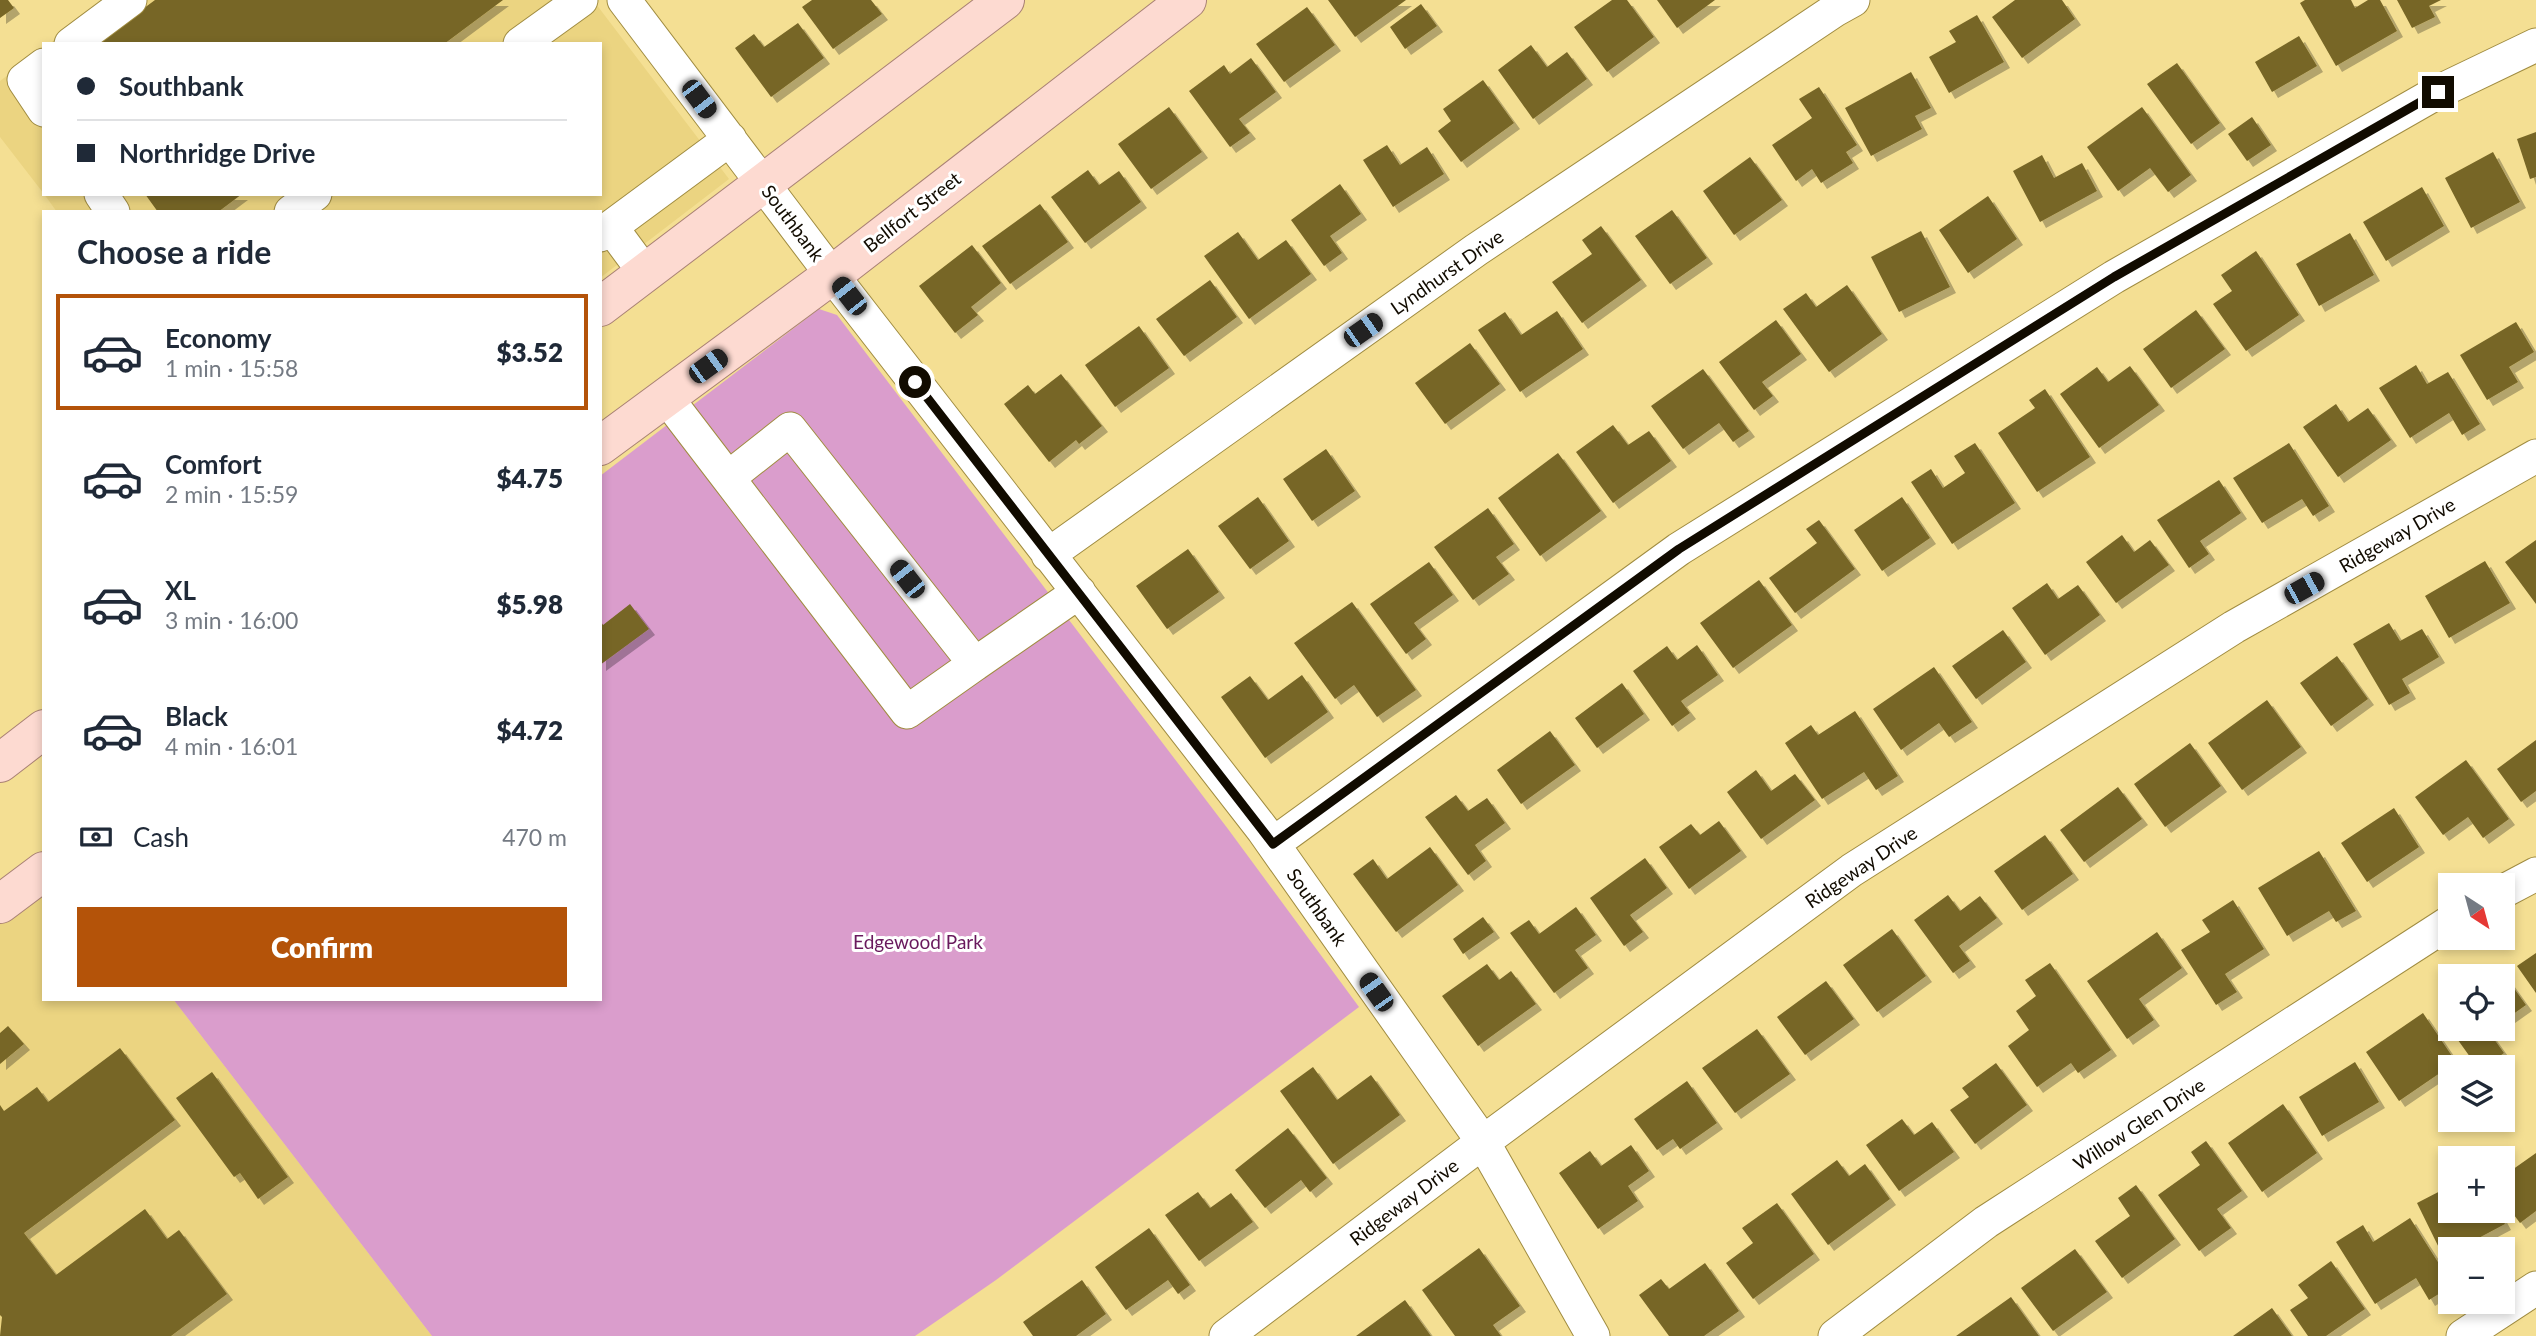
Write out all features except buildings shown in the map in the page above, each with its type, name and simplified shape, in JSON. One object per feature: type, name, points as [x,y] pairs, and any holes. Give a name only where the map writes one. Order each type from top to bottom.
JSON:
[{"type":"main road","points":[[602,305],[1005,0]]},
{"type":"main road","name":"Bellfort Street","points":[[602,445],[832,275],[1187,0]]},
{"type":"main road","points":[[0,763],[42,731]]},
{"type":"main road","points":[[0,904],[42,872]]},
{"type":"street","points":[[74,42],[130,0]]},
{"type":"street","points":[[523,42],[581,0]]},
{"type":"street","name":"Southbank","points":[[624,0],[832,275],[1273,844],[1483,1142],[1593,1336]]},
{"type":"street","name":"Lyndhurst Drive","points":[[1048,555],[1476,250],[1853,0]]},
{"type":"street","points":[[1273,844],[1679,549],[2114,277],[2438,92],[2536,45]]},
{"type":"street","points":[[42,66],[24,80],[42,107]]},
{"type":"street","points":[[645,273],[606,231],[730,139]]},
{"type":"street","points":[[293,210],[312,196]]},
{"type":"street","points":[[666,397],[907,712],[1079,592]]},
{"type":"street","points":[[728,478],[790,429],[975,664]]},
{"type":"street","name":"Ridgeway Drive","points":[[1226,1336],[1483,1142],[1852,870],[2234,627],[2536,456]]},
{"type":"street","points":[[2515,885],[2536,874]]},
{"type":"street","name":"Willow Glen Drive","points":[[1835,1336],[1986,1222],[2438,930]]},
{"type":"street","points":[[2463,1336],[2536,1288]]},
{"type":"shaded area","points":[[106,0],[593,0],[729,179],[602,276],[602,210],[56,210],[45,196],[602,196],[602,42],[52,42]]},
{"type":"shaded area","points":[[42,50],[42,191],[0,137],[0,81]]},
{"type":"shaded area","points":[[42,890],[42,1001],[175,1001],[432,1336],[0,1336],[0,921]]},
{"type":"green space","name":"Edgewood Park","points":[[819,309],[837,315],[1228,829],[1359,1007],[996,1280],[915,1336],[432,1336],[175,1001],[602,1001],[602,474]]},
{"type":"route","points":[[915,382],[1273,844],[1679,549],[2114,277],[2438,92]]}]
